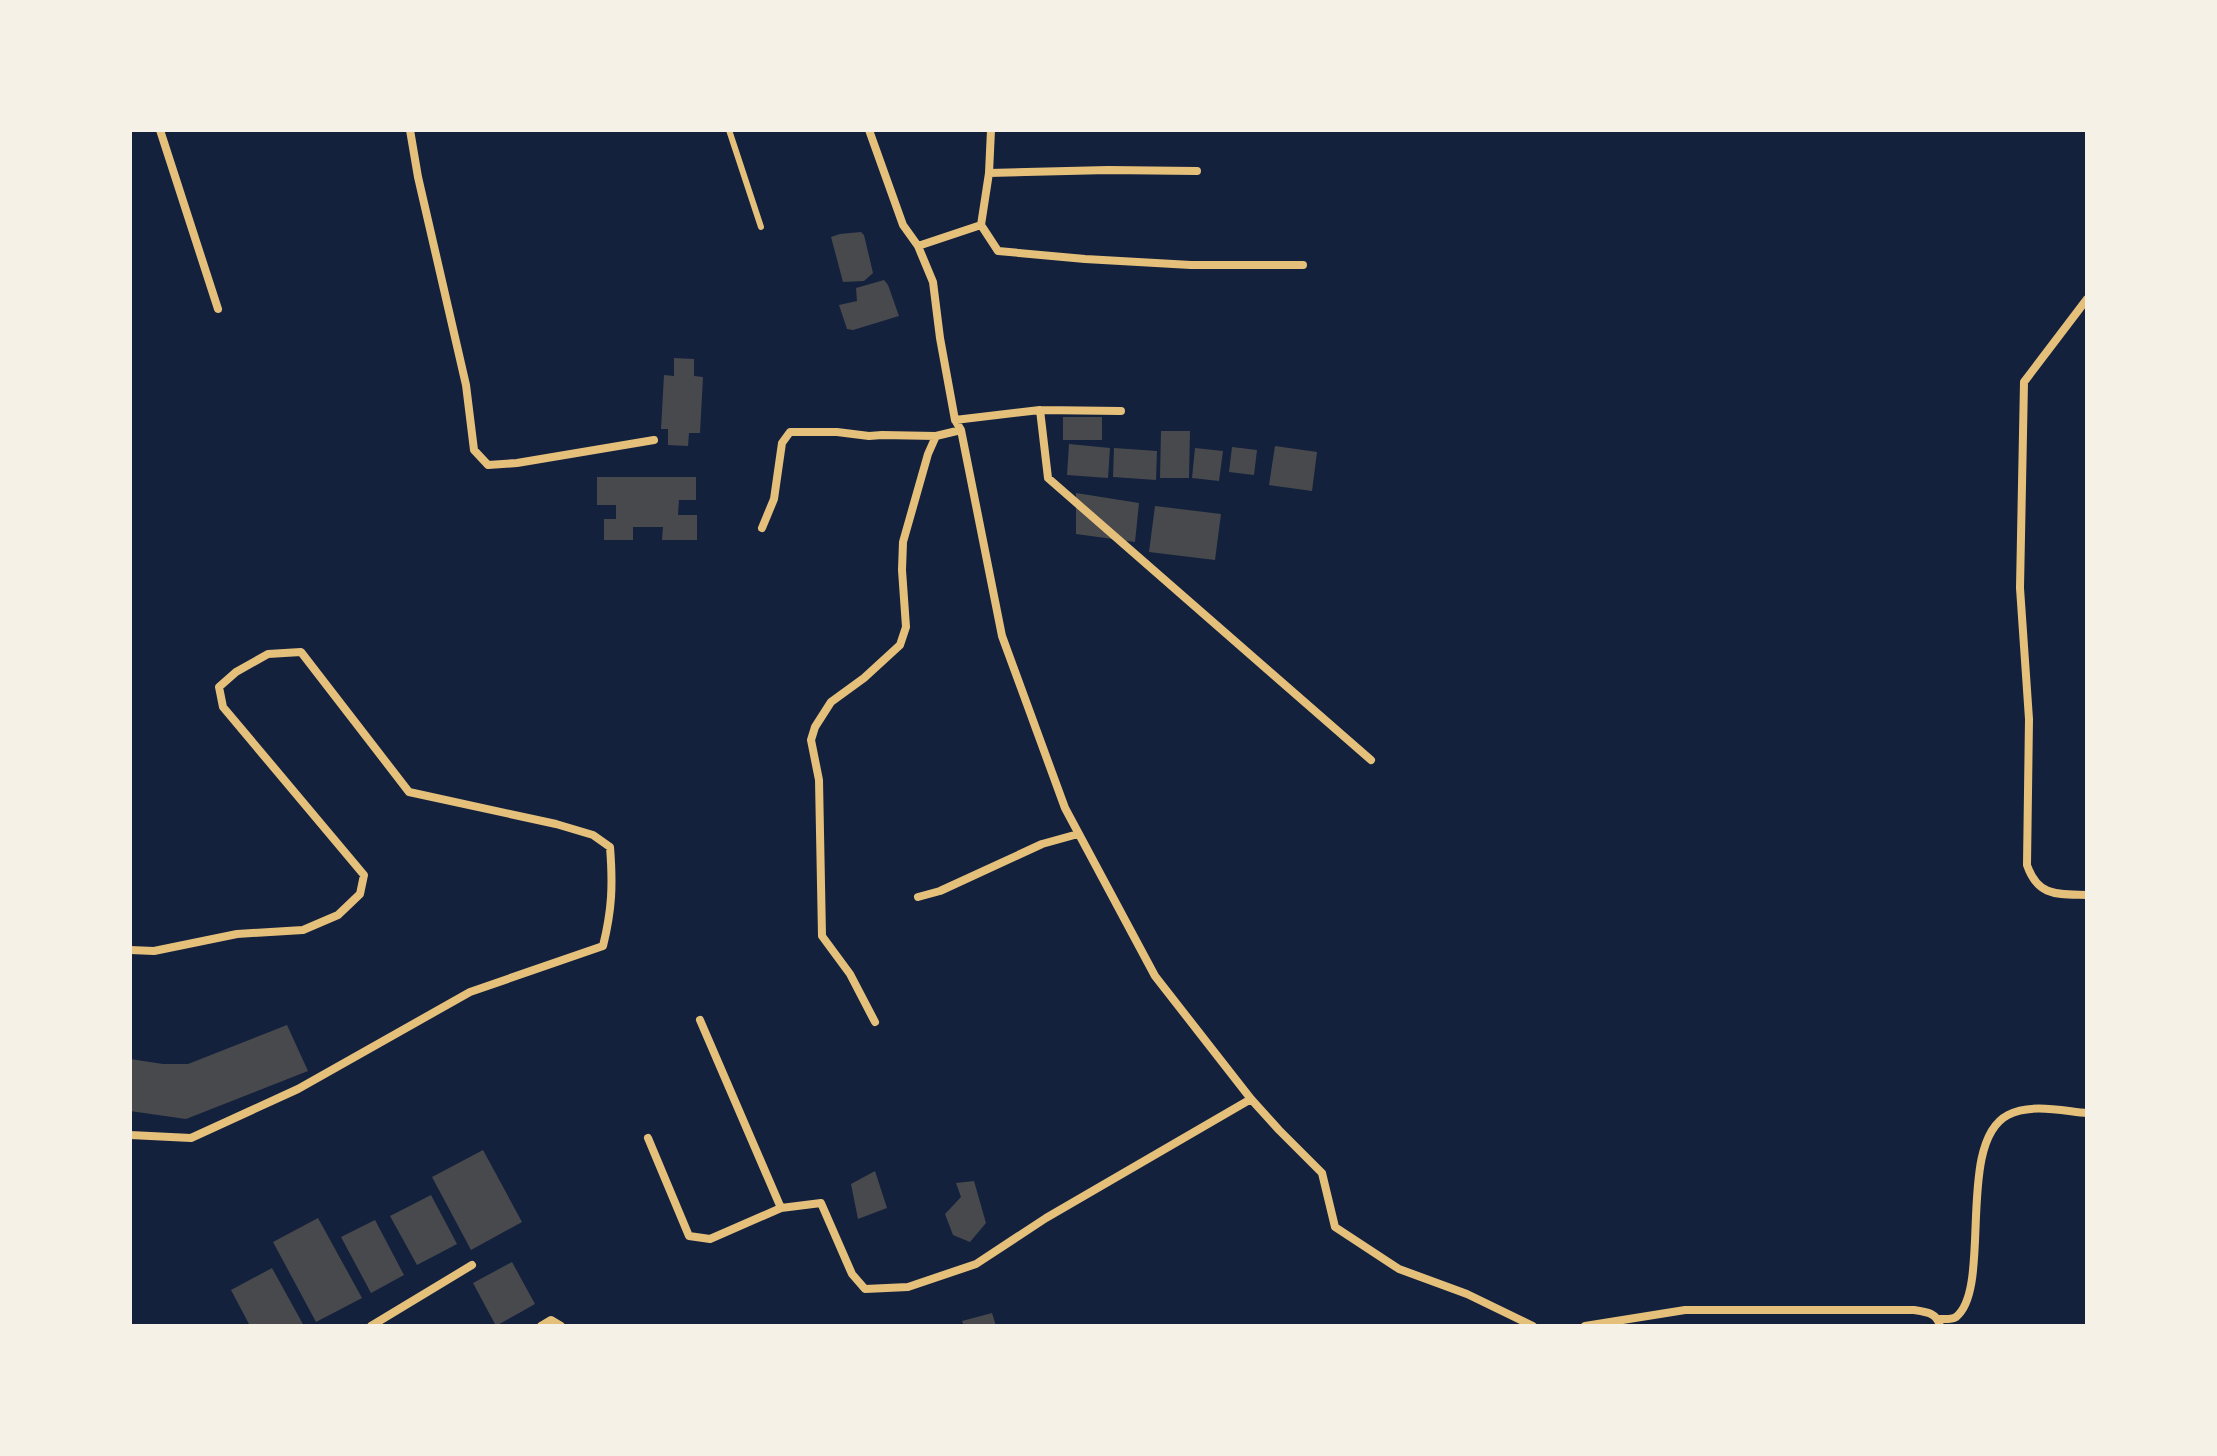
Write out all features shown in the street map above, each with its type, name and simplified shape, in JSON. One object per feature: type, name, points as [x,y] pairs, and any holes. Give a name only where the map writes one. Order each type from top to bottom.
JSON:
[{"type":"street","points":[[160,130],[218,309]]},
{"type":"street","points":[[410,130],[466,385],[474,450],[488,465],[654,440]]},
{"type":"street","points":[[869,130],[903,225],[918,246],[933,282],[955,420],[961,430],[1002,636],[1065,808],[1155,976],[1251,1099],[1322,1173],[1335,1227],[1399,1269],[1467,1294],[1533,1326]]},
{"type":"street","points":[[991,130],[989,173],[981,225],[998,251],[1191,265],[1303,265]]},
{"type":"street","points":[[989,173],[1197,171]]},
{"type":"street","points":[[918,246],[981,225]]},
{"type":"street","points":[[2087,299],[2024,382],[2020,588],[2029,719],[2027,865],[2032,879],[2055,895],[2087,895]]},
{"type":"street","points":[[955,420],[1040,410],[1121,411]]},
{"type":"street","points":[[1040,410],[1048,478],[1371,760]]},
{"type":"street","points":[[762,528],[774,499],[782,443],[790,432],[936,436],[961,430]]},
{"type":"street","points":[[875,1022],[850,974],[822,936],[819,780],[811,740],[815,727],[831,702],[864,678],[900,645],[906,627],[903,542],[936,436]]},
{"type":"street","points":[[130,950],[154,951],[237,934],[303,930],[338,915],[360,894],[364,875],[223,707],[219,687],[236,672],[268,654],[301,652],[409,792],[556,824],[593,835],[610,847],[613,884],[603,946],[470,992],[298,1089],[191,1138],[130,1135]]},
{"type":"street","points":[[918,897],[940,891],[1042,844],[1078,834]]},
{"type":"street","points":[[700,1020],[781,1208]]},
{"type":"street","points":[[648,1138],[689,1236],[710,1239],[781,1208],[821,1203],[852,1274],[865,1289],[908,1287],[976,1264],[1046,1218],[1251,1099]]},
{"type":"street","points":[[1585,1326],[1685,1310],[1914,1310],[1930,1313],[1939,1322],[1957,1316],[1966,1302],[1971,1282],[1977,1194],[1985,1144],[1993,1126],[2009,1114],[2032,1109],[2087,1113]]},
{"type":"street","points":[[371,1326],[472,1265]]},
{"type":"street","points":[[541,1326],[551,1320],[561,1326]]},
{"type":"lane","points":[[729,130],[761,227]]},
{"type":"building","points":[[861,232],[873,273],[864,281],[843,282],[831,237]]},
{"type":"building","points":[[884,280],[899,316],[853,330],[847,329],[839,305],[857,301],[856,288]]},
{"type":"building","points":[[674,358],[694,359],[694,376],[703,377],[700,433],[689,433],[688,446],[668,445],[668,429],[661,429],[664,375],[674,376]]},
{"type":"building","points":[[1063,417],[1102,417],[1102,440],[1063,440]]},
{"type":"building","points":[[1161,431],[1190,431],[1189,478],[1160,478]]},
{"type":"building","points":[[1069,444],[1110,448],[1108,478],[1067,475]]},
{"type":"building","points":[[1275,446],[1317,452],[1312,491],[1269,485]]},
{"type":"building","points":[[1232,447],[1257,450],[1254,475],[1229,472]]},
{"type":"building","points":[[1114,448],[1157,451],[1156,480],[1113,477]]},
{"type":"building","points":[[1195,448],[1223,451],[1219,481],[1192,478]]},
{"type":"building","points":[[597,477],[696,477],[696,500],[679,500],[678,515],[697,515],[697,540],[662,540],[663,527],[633,527],[633,540],[604,540],[604,519],[616,519],[616,505],[597,505]]},
{"type":"building","points":[[1076,493],[1139,503],[1135,542],[1076,534]]},
{"type":"building","points":[[1155,506],[1221,514],[1215,560],[1149,552]]},
{"type":"building","points":[[287,1025],[308,1071],[186,1119],[130,1111],[130,1059],[188,1064]]},
{"type":"building","points":[[483,1150],[522,1222],[471,1250],[432,1177]]},
{"type":"building","points":[[875,1171],[887,1208],[858,1219],[851,1184]]},
{"type":"building","points":[[974,1181],[986,1223],[970,1242],[953,1235],[945,1214],[961,1197],[956,1183]]},
{"type":"building","points":[[431,1195],[457,1244],[417,1265],[390,1216]]},
{"type":"building","points":[[318,1218],[362,1298],[316,1322],[273,1242]]},
{"type":"building","points":[[375,1220],[404,1275],[371,1293],[341,1237]]},
{"type":"building","points":[[512,1262],[535,1304],[496,1326],[473,1283]]},
{"type":"building","points":[[272,1268],[304,1326],[250,1326],[231,1290]]},
{"type":"building","points":[[992,1313],[996,1326],[964,1326],[962,1321]]}]
